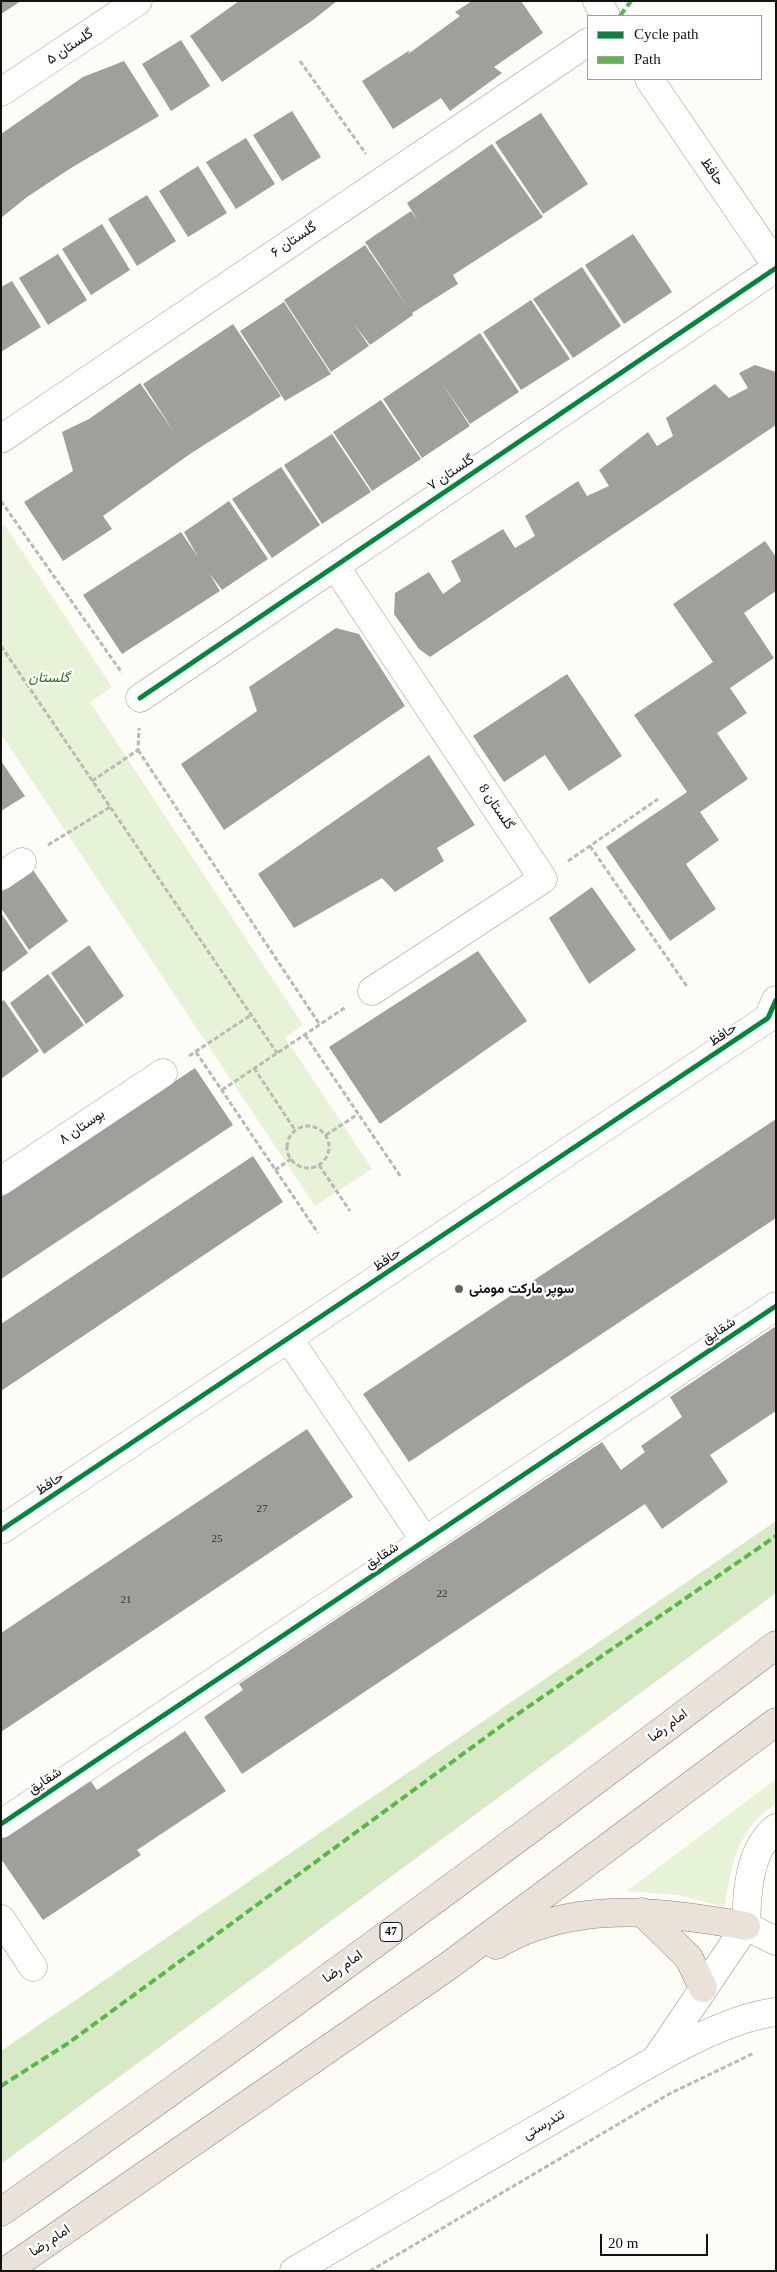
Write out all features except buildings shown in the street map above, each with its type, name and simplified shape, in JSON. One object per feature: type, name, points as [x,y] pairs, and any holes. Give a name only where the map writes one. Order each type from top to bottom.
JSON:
[{"type":"highway","name":"امام رضا","points":[[1,2212],[163,2098],[505,1850],[776,1645]]},
{"type":"highway","name":"امام رضا","points":[[6,2271],[447,1967],[776,1722]]},
{"type":"highway","points":[[447,1967],[537,1926],[609,1912],[642,1912],[692,1917],[746,1926]]},
{"type":"highway","points":[[642,1912],[689,1958],[703,1988]]},
{"type":"street","name":"گلستان ۵","points":[[1,92],[138,1]]},
{"type":"street","points":[[596,1],[605,15]]},
{"type":"street","name":"گلستان ۶","points":[[1,439],[587,43]]},
{"type":"street","name":"حافظ","points":[[650,80],[776,267]]},
{"type":"street","name":"گلستان ۷","points":[[140,698],[776,267]]},
{"type":"street","name":"گلستان 8","points":[[335,566],[543,878]]},
{"type":"street","points":[[372,991],[543,878]]},
{"type":"street","name":"حافظ","points":[[1,1530],[774,1017]]},
{"type":"street","name":"بوستان ۸","points":[[1,1181],[163,1073]]},
{"type":"street","name":"شقایق","points":[[1,1824],[776,1306]]},
{"type":"street","points":[[289,1339],[425,1540]]},
{"type":"street","points":[[776,1828],[770,1832],[760,1849],[751,1872],[746,1926],[776,1941]]},
{"type":"street","points":[[1,1919],[33,1967]]},
{"type":"street","name":"تندرستی","points":[[294,2271],[655,2061],[746,1926]]},
{"type":"street","points":[[655,2061],[718,2030],[761,2014],[776,2012]]},
{"type":"path","points":[[300,61],[384,179]]},
{"type":"path","points":[[1,501],[140,698],[138,750],[320,1025],[222,1090]]},
{"type":"path","points":[[1,646],[277,1053]]},
{"type":"path","points":[[92,781],[138,750]]},
{"type":"path","points":[[543,878],[658,800]]},
{"type":"path","points":[[12,869],[110,807]]},
{"type":"path","points":[[590,846],[688,988]]},
{"type":"path","points":[[163,1073],[251,1015]]},
{"type":"path","points":[[305,1035],[401,1177]]},
{"type":"path","points":[[196,1052],[318,1233]]},
{"type":"path","points":[[254,1068],[295,1130]]},
{"type":"path","points":[[326,1135],[358,1114]]},
{"type":"path","points":[[306,1125],[318,1127],[326,1135],[330,1146],[327,1157],[319,1165],[309,1168],[299,1166],[291,1159],[287,1149],[288,1138],[295,1130],[306,1125]]},
{"type":"path","points":[[275,1170],[291,1159]]},
{"type":"path","points":[[319,1165],[350,1211]]},
{"type":"path","points":[[370,2271],[669,2094],[758,2051]]},
{"type":"green space","name":"گلستان","points":[[4,524],[112,687],[90,702],[303,1025],[285,1037],[372,1169],[315,1206],[1,734],[1,526]]},
{"type":"green space","points":[[776,1521],[776,1593],[1,2164],[1,2051]]},
{"type":"green space","points":[[776,1779],[776,1803],[750,1827],[736,1855],[730,1876],[725,1907],[677,1895],[627,1891]]},
{"type":"marked path","points":[[621,15],[631,1]]},
{"type":"marked path","points":[[1,2086],[67,2044],[512,1718],[776,1536]]},
{"type":"cycle path","points":[[140,698],[776,268]]},
{"type":"cycle path","points":[[1,1530],[768,1018],[776,1000]]},
{"type":"cycle path","points":[[1,1824],[776,1306]]},
{"type":"place","name":"سوپر مارکت مومنی","points":[[459,1289]]}]
